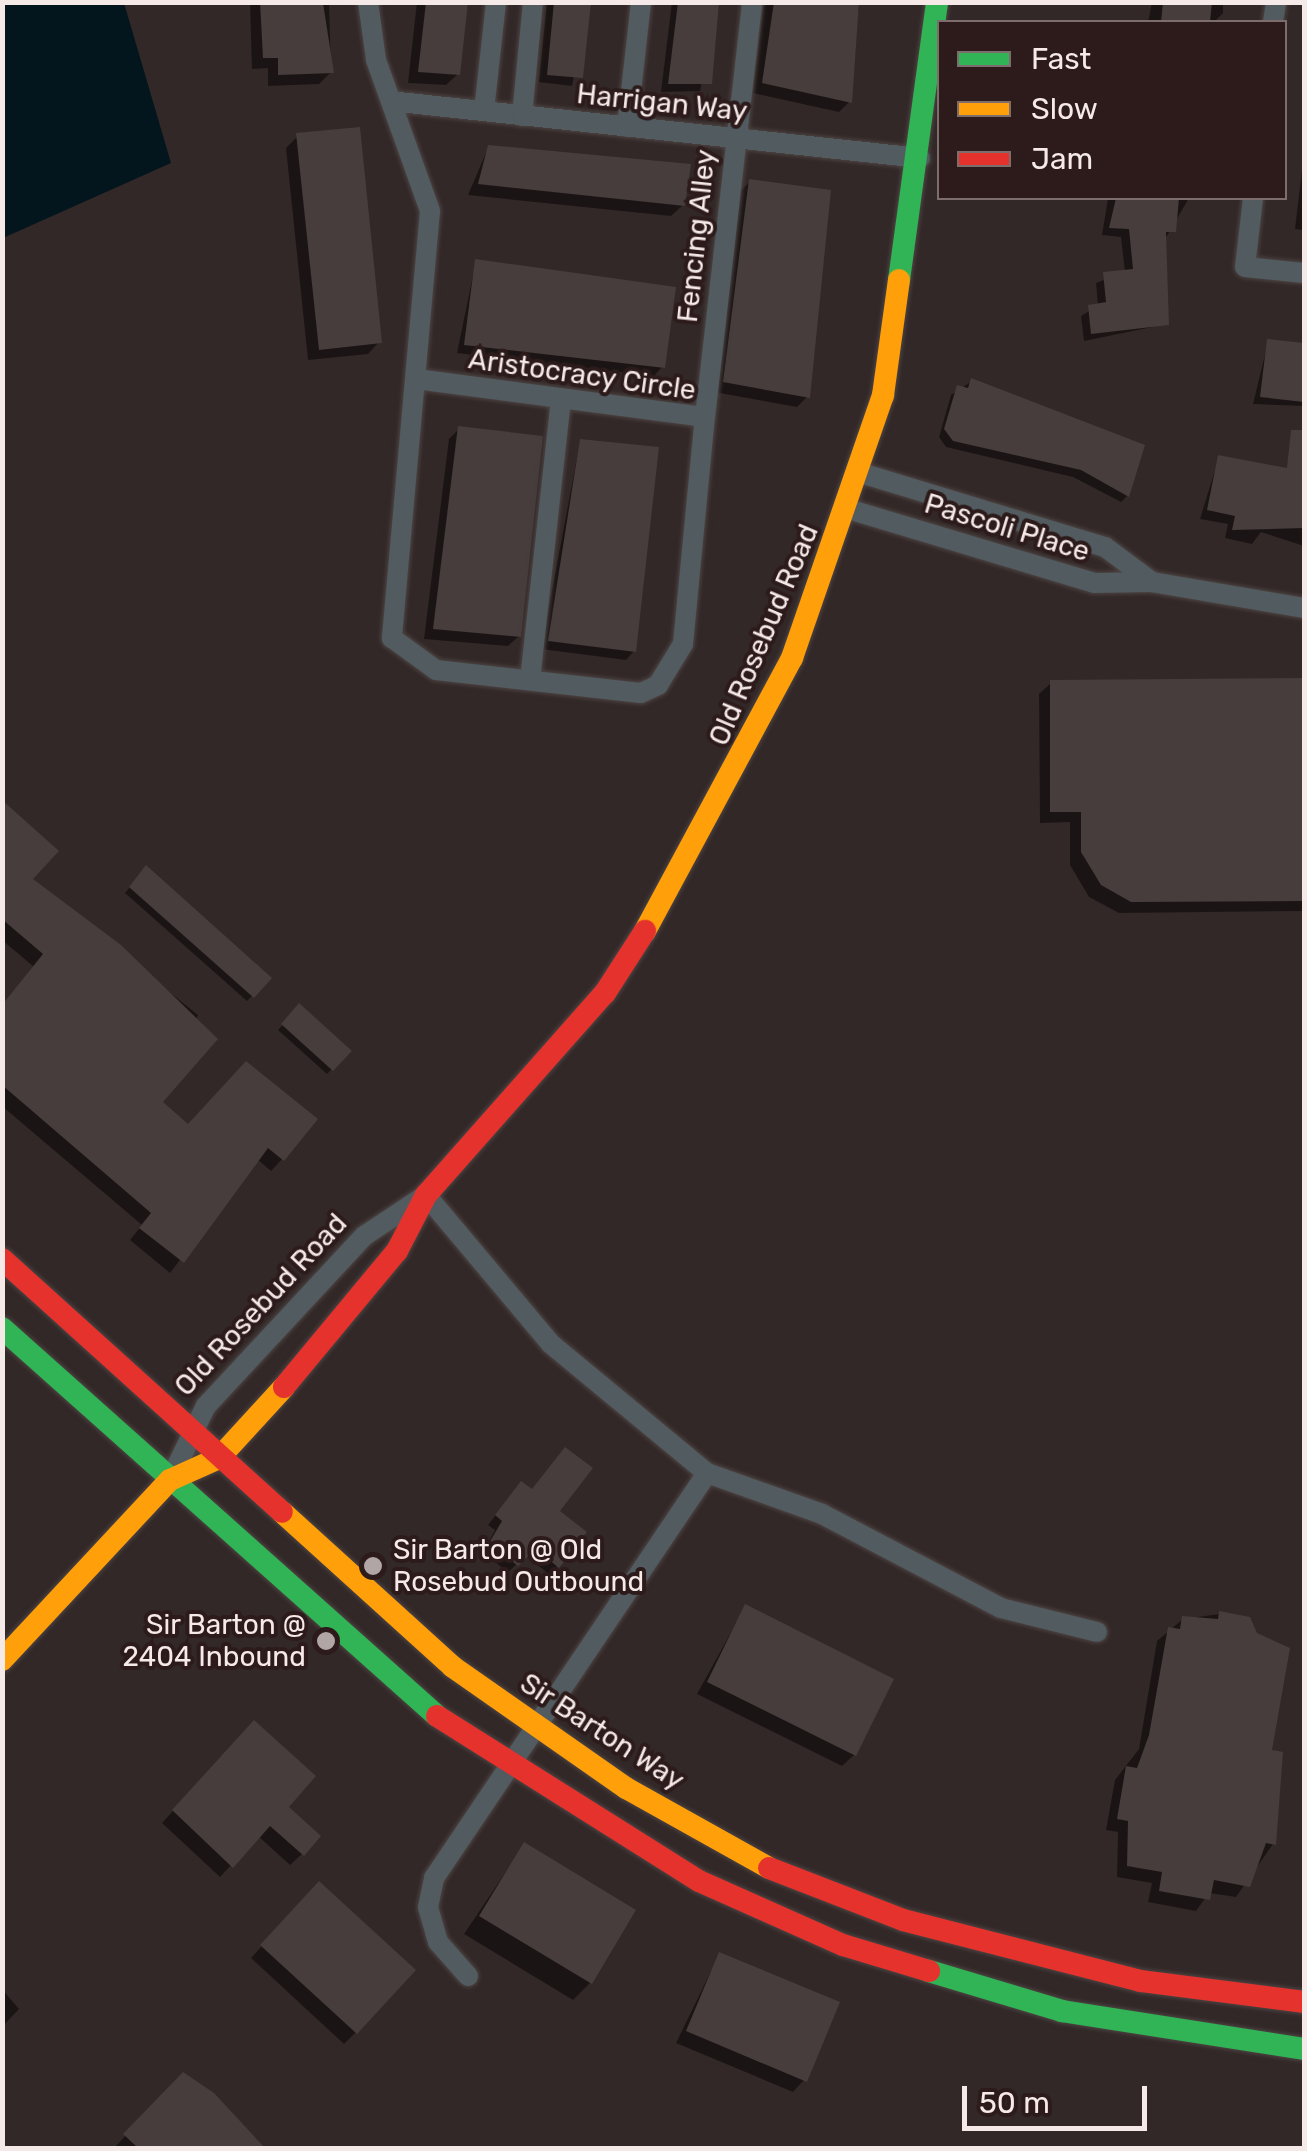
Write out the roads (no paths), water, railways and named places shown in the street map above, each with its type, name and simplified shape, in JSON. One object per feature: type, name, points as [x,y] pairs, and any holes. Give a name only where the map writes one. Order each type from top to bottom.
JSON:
[{"type":"main road","name":"Old Rosebud Road","points":[[2,1660],[170,1480],[219,1458],[397,1251],[426,1195],[604,993],[690,863],[792,658],[860,473],[904,292],[937,2]]},
{"type":"main road","name":"Sir Barton Way","points":[[2,1259],[452,1668],[534,1728],[827,1894],[1092,1970],[1304,2002]]},
{"type":"main road","points":[[2,1328],[438,1717],[508,1765],[699,1881],[843,1944],[1062,2011],[1304,2050]]},
{"type":"street","name":"Aristocracy Circle","points":[[368,2],[376,60],[399,102],[430,211],[392,638],[436,670],[641,693],[674,667],[688,610],[705,417],[416,379]]},
{"type":"street","points":[[484,111],[496,2]]},
{"type":"street","points":[[522,116],[534,2]]},
{"type":"street","points":[[627,126],[641,2]]},
{"type":"street","name":"Fencing Alley","points":[[705,417],[752,2]]},
{"type":"street","name":"Harrigan Way","points":[[399,102],[920,158]]},
{"type":"street","points":[[1254,200],[1246,267],[1304,272]]},
{"type":"street","points":[[530,680],[561,400]]},
{"type":"street","name":"Pascoli Place","points":[[860,473],[1105,548],[1152,582]]},
{"type":"street","name":"Pascoli Place","points":[[848,509],[1094,583],[1152,582],[1304,608]]},
{"type":"street","points":[[426,1195],[551,1344],[707,1473],[822,1514],[1001,1608],[1097,1632]]},
{"type":"street","name":"Old Rosebud Road","points":[[170,1480],[188,1428],[364,1236],[426,1195]]},
{"type":"street","points":[[468,1976],[438,1942],[428,1907],[434,1878],[707,1473]]},
{"type":"water","points":[[2,3],[124,3],[171,163],[3,238]]},
{"type":"place","name":"Sir Barton @ Old Rosebud Outbound","points":[[373,1566]]},
{"type":"place","name":"Sir Barton @ 2404 Inbound","points":[[326,1641]]}]
